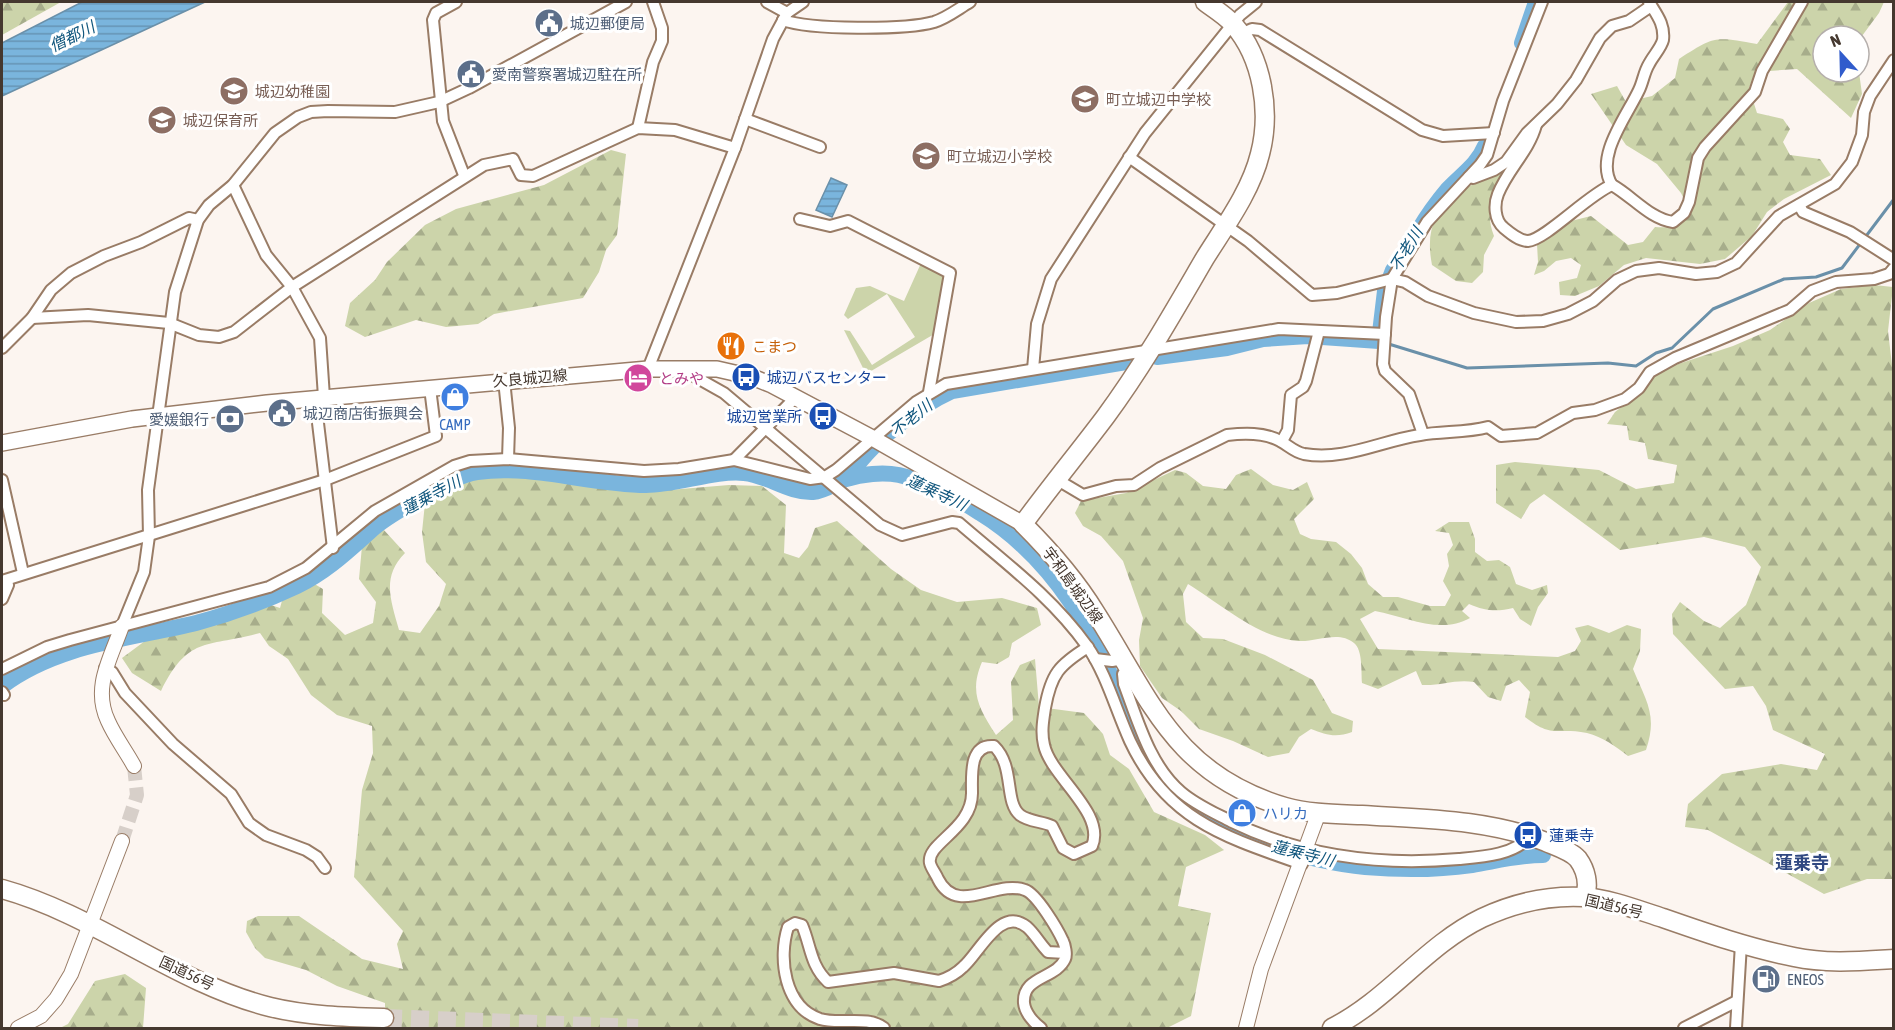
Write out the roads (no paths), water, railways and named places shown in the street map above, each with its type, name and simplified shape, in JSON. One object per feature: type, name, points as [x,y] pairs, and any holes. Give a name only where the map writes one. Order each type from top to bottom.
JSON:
[{"type":"main road","points":[[1023,524],[1106,416],[1151,350],[1226,225],[1250,180],[1260,154],[1264,127],[1264,95],[1259,74],[1237,29],[1205,2]]},
{"type":"main road","name":"久良城辺線","points":[[2,443],[157,416],[319,398],[648,369],[717,369],[752,377],[795,398],[874,439],[1023,524]]},
{"type":"main road","name":"宇和島城辺線","points":[[1023,524],[1070,574],[1158,718],[1182,748],[1234,787],[1287,807],[1320,812],[1470,823],[1530,836],[1577,857],[1586,876],[1586,897]]},
{"type":"main road","name":"国道56号","points":[[2,889],[34,898],[197,980],[270,1007],[333,1016],[384,1018]]},
{"type":"main road","name":"国道56号","points":[[1332,1029],[1354,1017],[1449,939],[1481,919],[1521,903],[1552,898],[1586,897],[1622,905],[1742,944],[1796,958],[1857,962],[1893,959]]},
{"type":"street","points":[[456,2],[436,13],[433,20],[440,102],[450,144],[464,175]]},
{"type":"street","points":[[134,766],[108,721],[102,704],[101,685],[105,668],[144,572],[149,536],[148,490],[169,323],[182,262],[198,220],[209,206],[233,184],[276,133],[298,117],[311,112],[328,111],[395,112],[440,102],[478,84],[626,2]]},
{"type":"street","points":[[638,128],[653,62],[662,41],[662,28],[653,2]]},
{"type":"street","points":[[767,2],[785,16],[810,27],[925,24],[947,17],[969,2]]},
{"type":"street","points":[[648,369],[735,148],[773,39],[785,16],[803,2]]},
{"type":"street","points":[[1033,369],[1037,324],[1051,279],[1129,157],[1237,29],[1256,2]]},
{"type":"street","points":[[1423,434],[1409,394],[1385,371],[1383,364],[1392,279],[1427,222],[1487,155],[1503,101],[1542,2]]},
{"type":"street","points":[[1468,177],[1473,178],[1506,162],[1576,80],[1600,38],[1612,26],[1629,21],[1650,4],[1663,28],[1663,42],[1647,66],[1642,83],[1609,150],[1606,166],[1612,185],[1629,194],[1660,220],[1673,222],[1684,213],[1689,202],[1698,158],[1705,147],[1755,93],[1762,71],[1802,2]]},
{"type":"street","points":[[1237,29],[1260,30],[1422,130],[1443,136],[1494,133]]},
{"type":"street","points":[[1129,157],[1226,225],[1312,295],[1330,295],[1392,279],[1405,282],[1428,296],[1474,313],[1516,322],[1543,321],[1568,314],[1593,301],[1617,280],[1636,271],[1659,268],[1696,274],[1717,272],[1736,263],[1779,216],[1835,184],[1852,162],[1862,135],[1864,112],[1870,96],[1893,60]]},
{"type":"street","points":[[745,118],[820,147]]},
{"type":"street","points":[[1536,125],[1532,139],[1498,195],[1496,215],[1501,226],[1520,239],[1529,241],[1540,236],[1597,191],[1612,185]]},
{"type":"street","points":[[32,318],[88,315],[169,323],[199,335],[219,337],[234,332],[292,287],[464,175],[484,165],[513,159],[521,176],[533,176],[638,128],[675,130],[735,148]]},
{"type":"street","points":[[233,184],[266,255],[292,287],[320,338],[319,398],[333,548]]},
{"type":"street","points":[[1799,205],[1803,212],[1850,231],[1893,260]]},
{"type":"street","points":[[2,348],[32,318],[51,290],[84,265],[189,218],[198,220]]},
{"type":"street","points":[[800,219],[830,226],[848,221],[950,273],[929,392]]},
{"type":"street","points":[[1056,479],[1083,495],[1116,486],[1134,485],[1160,468],[1227,435],[1269,435],[1304,454],[1346,455],[1397,439],[1423,434],[1472,432],[1488,427],[1501,436],[1537,433],[1573,413],[1595,410],[1626,399],[1639,388],[1650,372],[1675,358],[1790,310],[1812,291],[1836,282],[1889,274],[1893,268]]},
{"type":"street","points":[[2,669],[48,647],[269,587],[306,568],[375,511],[454,466],[489,458],[644,471],[679,469],[734,460],[789,476],[810,479],[825,477],[929,392],[969,379],[1279,329],[1385,334]]},
{"type":"street","points":[[1282,441],[1288,430],[1291,395],[1303,387],[1306,381],[1319,331]]},
{"type":"street","points":[[687,368],[692,375],[724,393],[880,525],[895,534],[902,535],[952,522],[958,523],[1053,603],[1088,646],[1140,761],[1173,803],[1191,818],[1214,830],[1302,864]]},
{"type":"street","points":[[504,380],[509,428],[508,459]]},
{"type":"street","points":[[2,599],[8,585],[4,581],[23,573],[325,480],[436,436],[430,388]]},
{"type":"street","points":[[734,460],[795,398]]},
{"type":"street","points":[[2,480],[23,573]]},
{"type":"street","points":[[1041,1029],[1034,1023],[1024,1007],[1023,996],[1029,985],[1055,969],[1065,959],[1064,943],[1057,930],[1028,891],[1013,888],[960,898],[950,894],[941,885],[930,862],[931,852],[965,820],[972,802],[973,761],[980,750],[988,745],[994,746],[1001,752],[1009,772],[1010,793],[1017,813],[1025,819],[1052,826],[1063,848],[1074,854],[1092,846],[1096,836],[1095,829],[1085,808],[1052,764],[1044,747],[1042,726],[1048,688],[1055,674],[1066,661],[1088,646]]},
{"type":"street","points":[[1095,659],[1126,664],[1124,684],[1146,742],[1180,791],[1206,809],[1259,836],[1321,854],[1382,862],[1419,862],[1475,857],[1516,848],[1530,836]]},
{"type":"street","points":[[105,668],[112,672],[125,693],[173,744],[231,794],[249,823],[266,835],[306,850],[317,857],[325,868]]},
{"type":"street","points":[[1246,1029],[1261,969],[1320,812]]},
{"type":"street","points":[[18,1029],[41,1016],[56,999],[70,974],[122,841]]},
{"type":"street","points":[[884,1029],[876,1023],[822,1020],[810,1014],[794,997],[784,977],[783,940],[788,927],[795,923],[802,925],[811,961],[817,972],[828,982],[894,972],[939,981],[965,966],[991,933],[1002,925],[1014,922],[1026,927],[1048,952],[1065,953]]},
{"type":"street","points":[[1736,1029],[1742,944]]},
{"type":"street","points":[[1684,1029],[1737,1001]]},
{"type":"water","name":"僧都川","points":[[82,2],[205,2],[2,96],[2,43]]},
{"type":"water","points":[[831,178],[847,185],[832,217],[816,210]]},
{"type":"waterway","name":"不老川","points":[[1522,43],[1536,2]]},
{"type":"waterway","name":"不老川","points":[[1418,231],[1440,199],[1474,164],[1485,146]]},
{"type":"waterway","points":[[1379,341],[1467,368],[1608,363],[1636,366],[1656,353],[1672,348],[1713,309],[1784,279],[1816,277],[1842,268],[1894,199]]},
{"type":"waterway","name":"不老川","points":[[1157,357],[1227,348],[1263,339],[1308,336],[1379,341],[1385,291],[1393,270]]},
{"type":"waterway","name":"不老川","points":[[849,478],[868,453],[894,428],[924,406],[952,391],[1132,361]]},
{"type":"waterway","name":"蓮乗寺川","points":[[2,686],[24,672],[71,652],[196,623],[285,592],[329,567],[394,513],[445,484],[470,473],[498,470],[519,471],[646,485],[721,474],[744,473],[804,492],[822,490],[852,477],[893,474],[930,486],[971,507],[1002,528],[1041,565],[1074,607],[1088,630],[1154,769],[1175,796],[1191,810],[1212,823],[1291,853],[1365,867],[1445,868],[1543,855]]},
{"type":"tunnel","points":[[122,841],[137,795],[134,766]]},
{"type":"tunnel","points":[[384,1018],[638,1028]]},
{"type":"place","name":"城辺郵便局","points":[[549,23]]},
{"type":"place","name":"愛南警察署城辺駐在所","points":[[471,74]]},
{"type":"place","name":"城辺幼稚園","points":[[234,91]]},
{"type":"place","name":"町立城辺中学校","points":[[1085,99]]},
{"type":"place","name":"城辺保育所","points":[[162,120]]},
{"type":"place","name":"町立城辺小学校","points":[[926,156]]},
{"type":"place","name":"こまつ","points":[[731,346]]},
{"type":"place","name":"城辺バスセンター","points":[[746,377]]},
{"type":"place","name":"とみや","points":[[638,378]]},
{"type":"place","name":"CAMP","points":[[455,397]]},
{"type":"place","name":"城辺商店街振興会","points":[[282,413]]},
{"type":"place","name":"城辺営業所","points":[[823,416]]},
{"type":"place","name":"愛媛銀行","points":[[230,419]]},
{"type":"place","name":"ハリカ","points":[[1242,813]]},
{"type":"place","name":"蓮乗寺","points":[[1528,835]]},
{"type":"place","name":"ENEOS","points":[[1766,979]]},
{"type":"district","name":"蓮乗寺","points":[[1802,862]]}]
